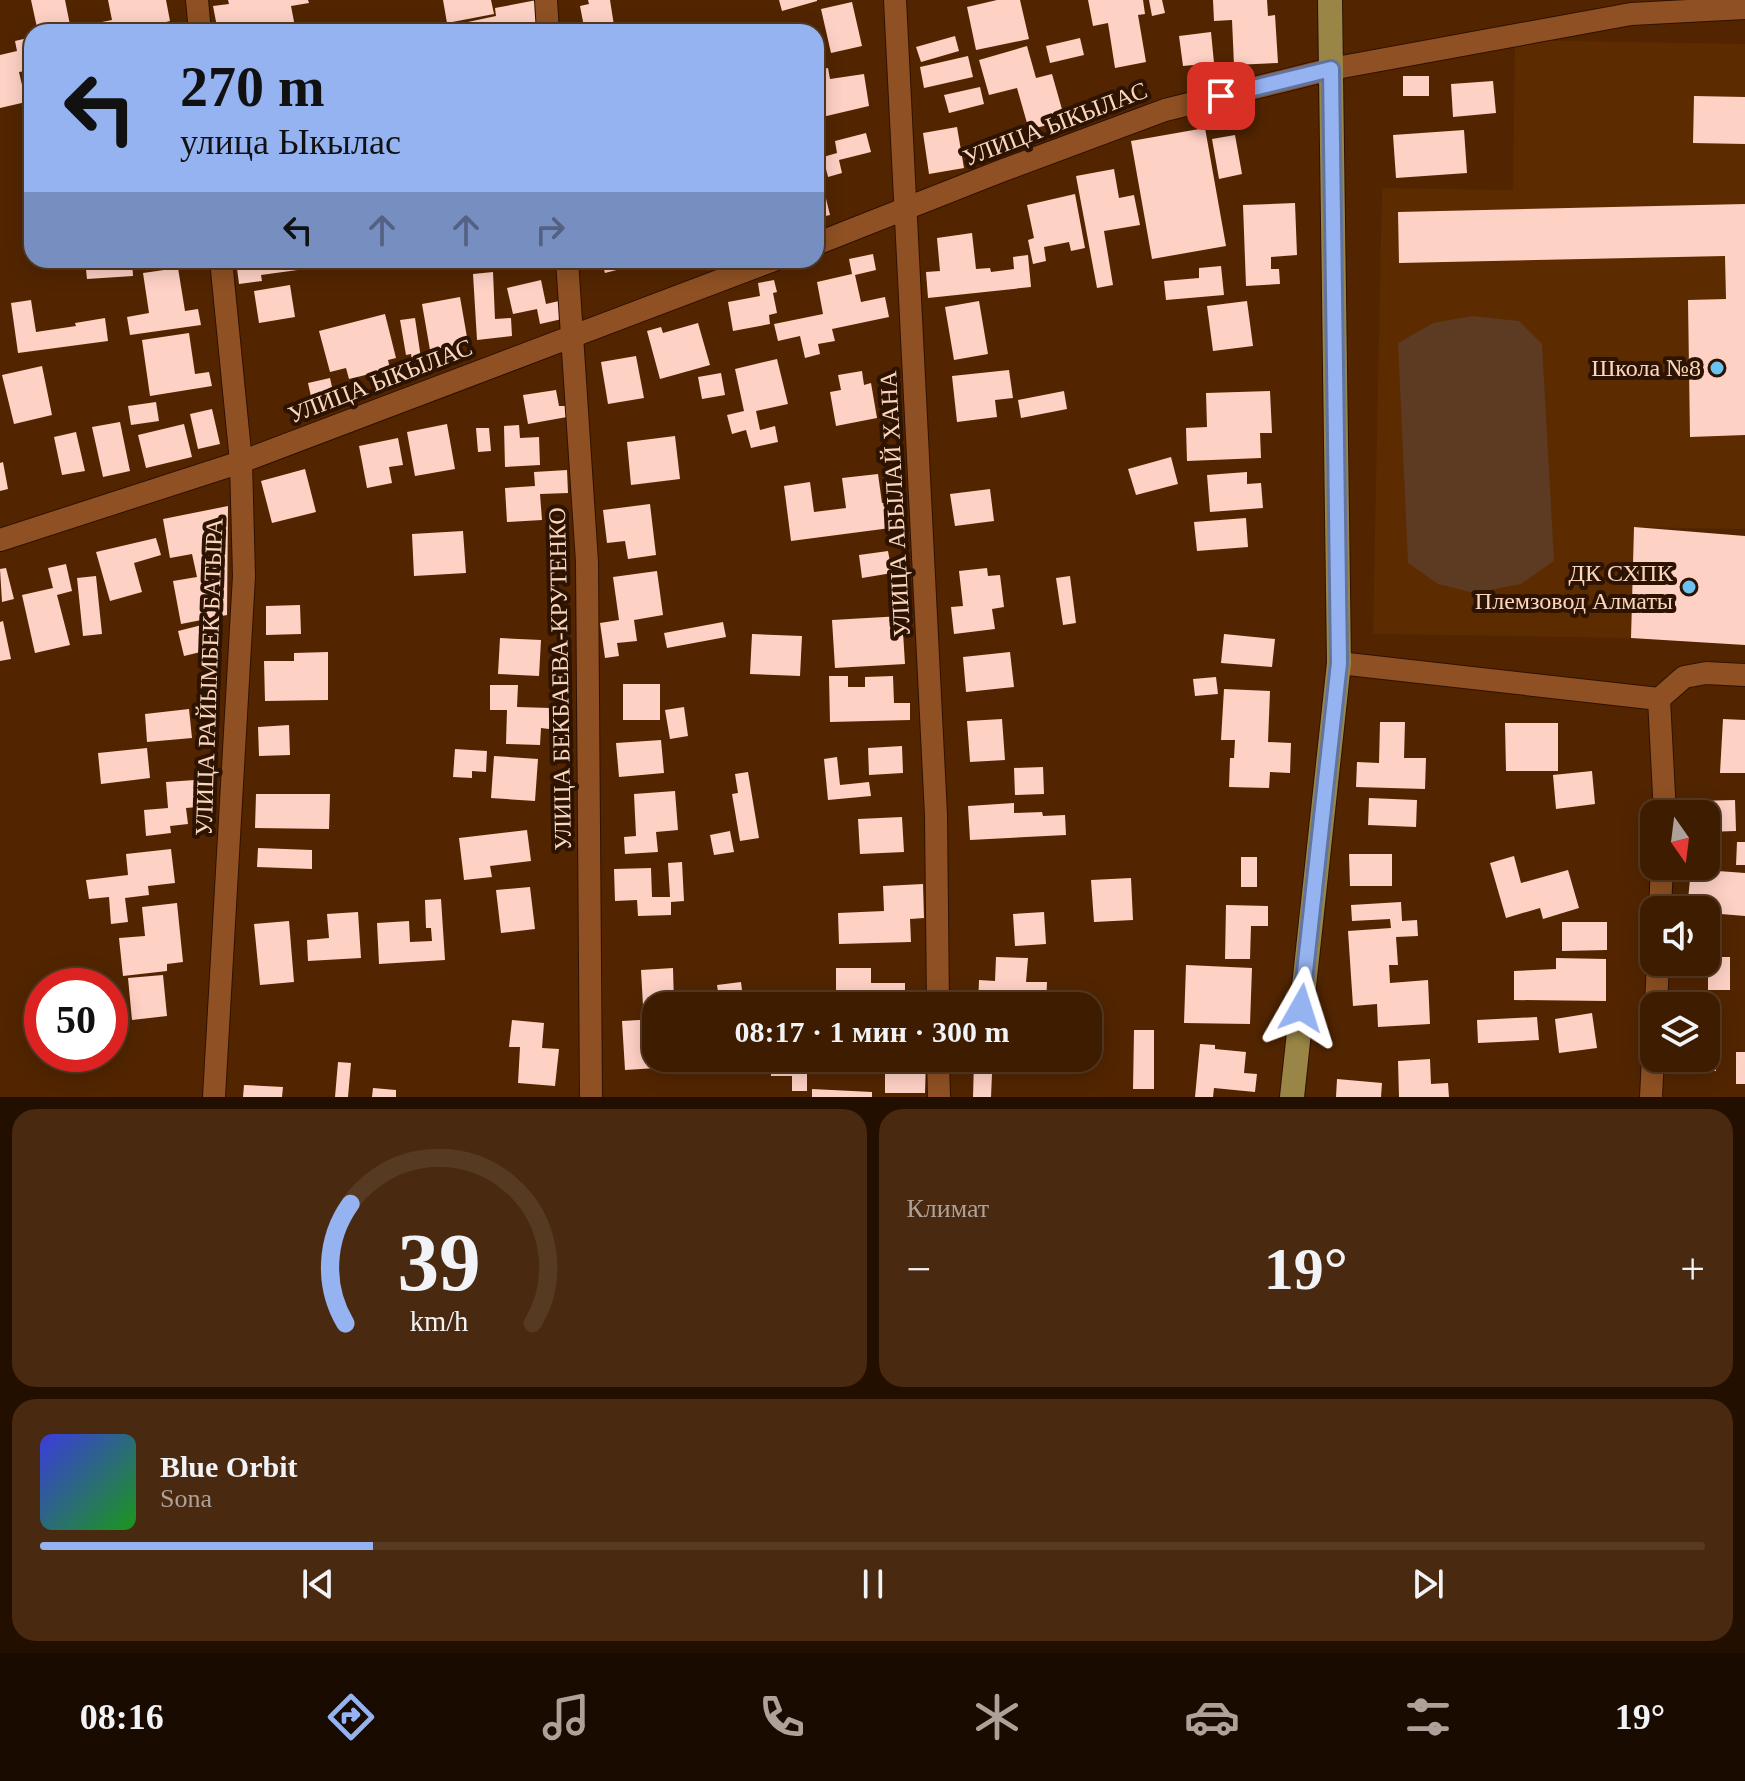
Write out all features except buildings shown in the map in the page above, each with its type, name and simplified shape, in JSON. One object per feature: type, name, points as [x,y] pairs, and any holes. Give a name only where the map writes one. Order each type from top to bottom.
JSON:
[{"type":"main road","points":[[1292,1097],[1339,663],[1330,0]]},
{"type":"street","points":[[197,0],[199,24]]},
{"type":"street","points":[[546,0],[548,24]]},
{"type":"street","name":"УЛИЦА АБЫЛАЙ ХАНА","points":[[895,0],[936,815],[938,992]]},
{"type":"street","name":"УЛИЦА ЫКЫЛАС","points":[[824,241],[1165,110],[1331,69],[1631,7],[1745,8]]},
{"type":"street","name":"УЛИЦА РАЙЫМБЕК БАТЫРА","points":[[214,1097],[244,576],[241,462],[222,268]]},
{"type":"street","name":"УЛИЦА БЕКБАЕВА-КРУТЕНКО","points":[[568,268],[587,562],[591,1097]]},
{"type":"street","name":"УЛИЦА ЫКЫЛАС","points":[[0,540],[241,462],[753,268]]},
{"type":"street","points":[[1339,663],[1659,699],[1684,677],[1706,673],[1745,675]]},
{"type":"street","points":[[1659,699],[1664,800]]},
{"type":"street","points":[[938,1072],[939,1097]]},
{"type":"street","points":[[1651,1097],[1652,1072]]},
{"type":"shaded area","points":[[1515,40],[1745,44],[1745,529],[1634,527],[1631,638],[1373,634],[1382,188],[1513,190]]},
{"type":"shaded area","points":[[1472,316],[1519,321],[1542,344],[1554,561],[1521,584],[1474,593],[1438,584],[1408,563],[1398,343],[1433,323]]},
{"type":"place","name":"Школа №8","points":[[1717,368]]},
{"type":"place","name":"ДК СХПК Племзовод Алматы","points":[[1689,587]]},
{"type":"route","points":[[1221,96],[1331,69],[1339,663],[1301,1008]]}]
